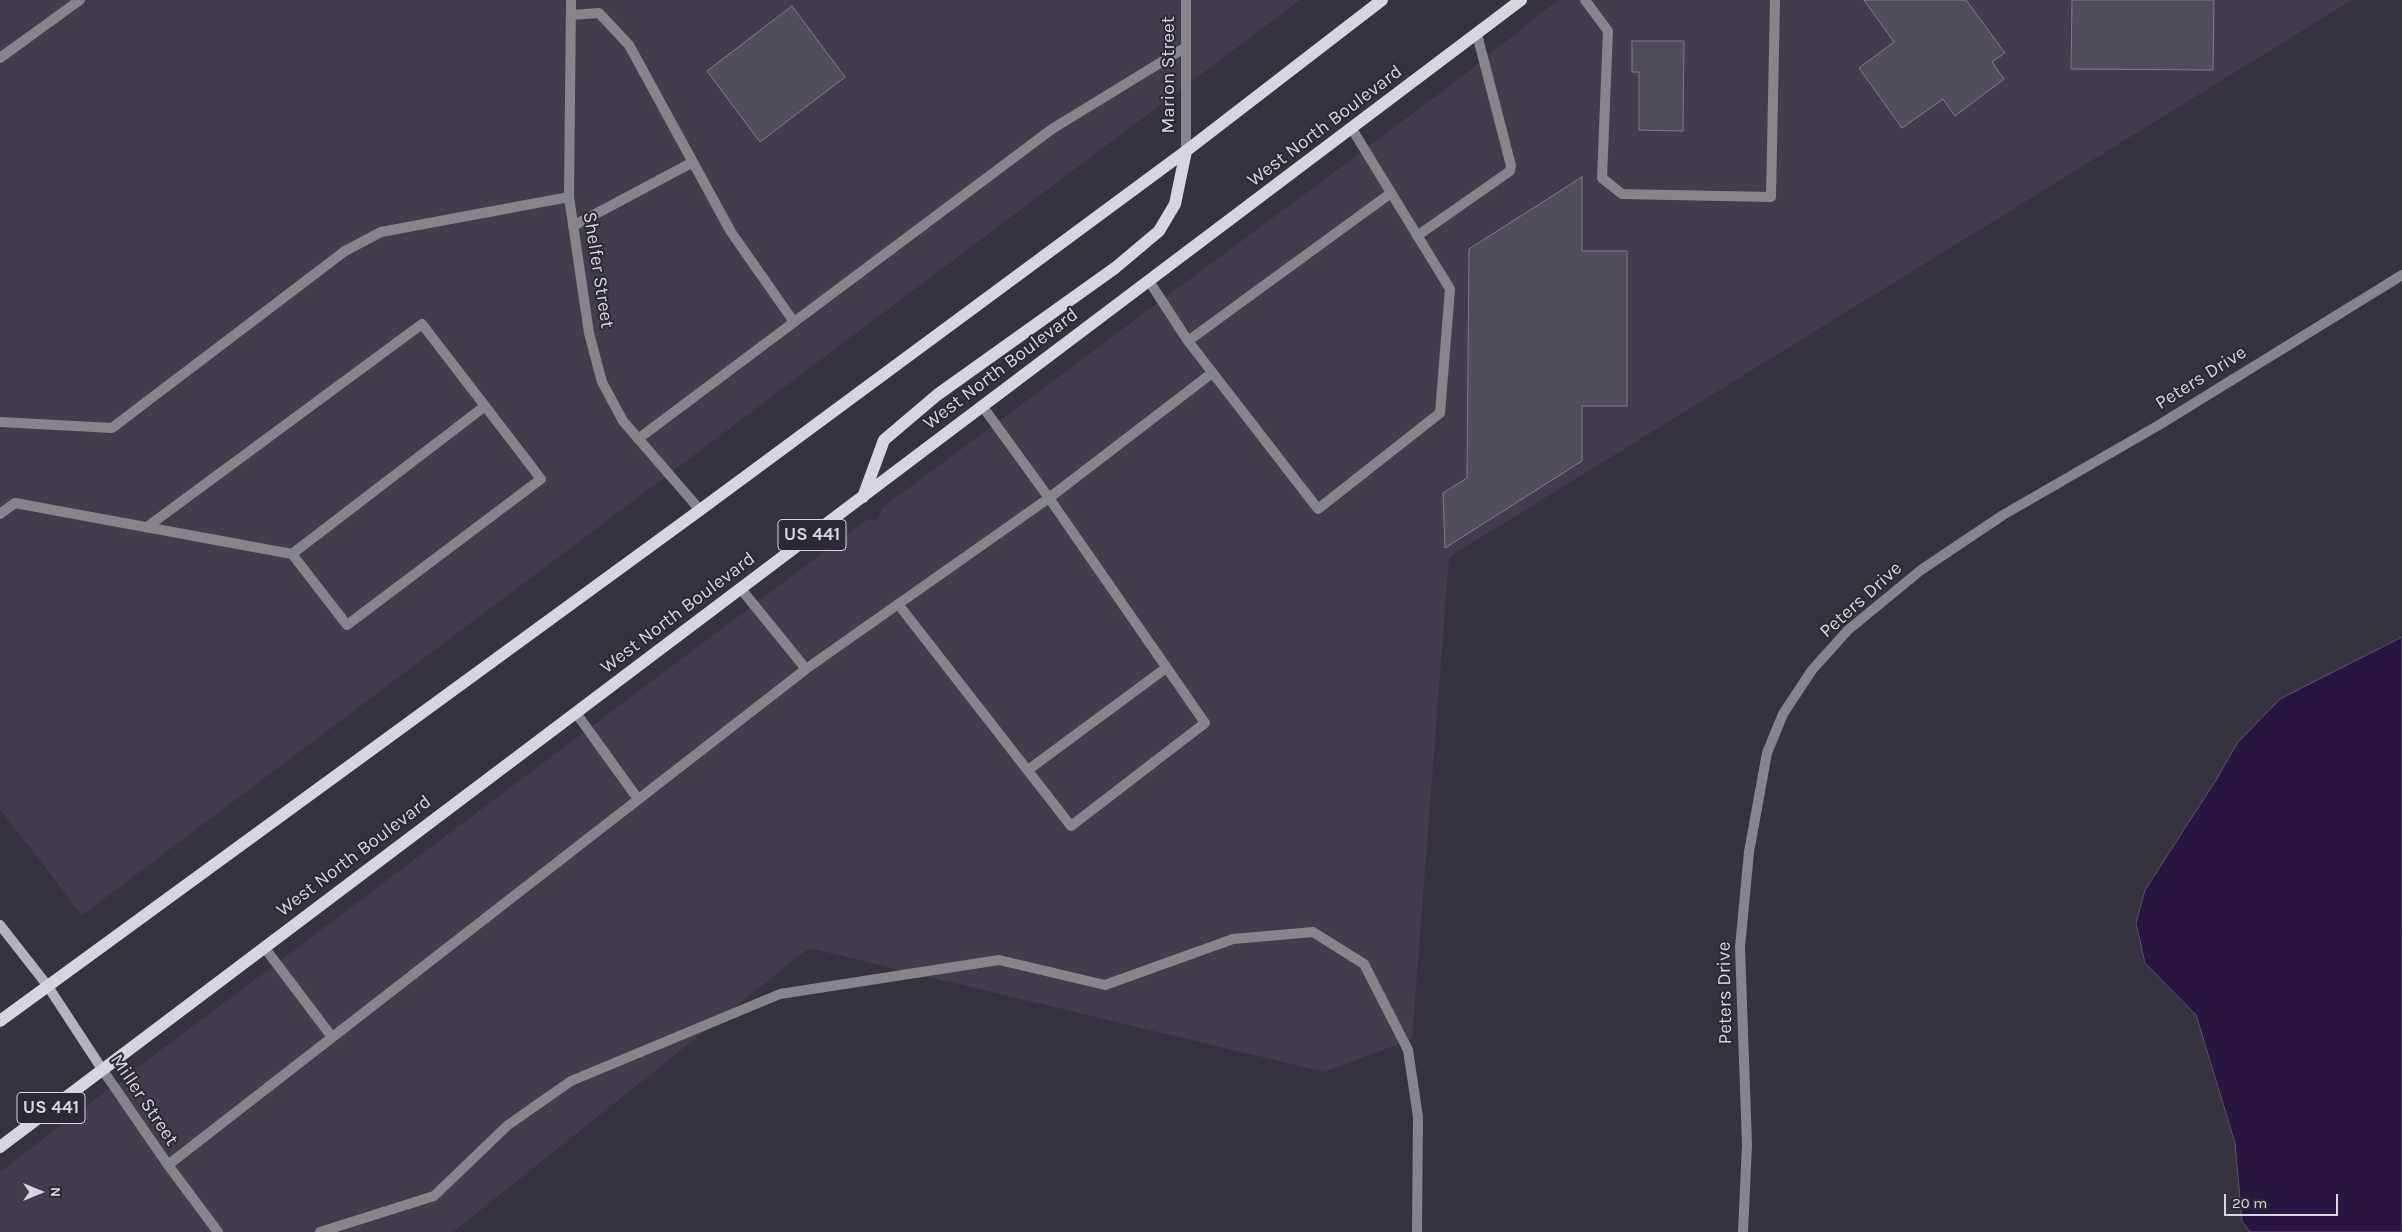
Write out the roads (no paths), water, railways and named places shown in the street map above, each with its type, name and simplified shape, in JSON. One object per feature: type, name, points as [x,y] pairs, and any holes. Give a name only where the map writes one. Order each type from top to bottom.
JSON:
[{"type":"main road","points":[[0,1021],[700,510],[1186,150],[1382,0]]},
{"type":"main road","name":"West North Boulevard","points":[[0,1147],[264,946],[983,407],[1521,0]]},
{"type":"main road","points":[[863,497],[884,440],[937,396],[1115,268],[1159,230],[1175,204],[1186,150]]},
{"type":"street","points":[[0,58],[80,0]]},
{"type":"street","name":"Shelfer Street","points":[[571,0],[569,197],[588,333],[602,382],[623,421],[700,510]]},
{"type":"street","name":"Marion Street","points":[[1186,0],[1186,150]]},
{"type":"street","points":[[1586,0],[1608,31],[1602,178],[1622,194],[1771,197],[1775,0]]},
{"type":"street","points":[[571,15],[599,13],[629,45],[731,232],[794,322]]},
{"type":"street","points":[[1417,236],[1510,170],[1511,166],[1477,34]]},
{"type":"street","points":[[638,439],[1052,129],[1186,47]]},
{"type":"street","points":[[1149,281],[1188,341],[1318,509],[1440,413],[1450,289],[1352,129]]},
{"type":"street","points":[[573,226],[693,162]]},
{"type":"street","points":[[1188,341],[1391,193]]},
{"type":"street","points":[[0,422],[112,428],[345,250],[381,232],[569,197]]},
{"type":"street","name":"Peters Drive","points":[[1743,1232],[1747,1145],[1740,946],[1749,852],[1767,753],[1783,714],[1812,670],[1848,630],[1921,570],[2003,516],[2158,425],[2402,275]]},
{"type":"street","points":[[0,514],[15,503],[292,554],[347,626],[541,479],[422,324],[147,527]]},
{"type":"street","points":[[168,1165],[806,669],[1049,498],[1212,373]]},
{"type":"street","points":[[292,554],[485,406]]},
{"type":"street","points":[[898,604],[1071,826],[1205,723],[1049,498],[983,407]]},
{"type":"street","points":[[741,589],[806,669]]},
{"type":"street","points":[[1028,770],[1166,668]]},
{"type":"street","points":[[576,713],[638,799]]},
{"type":"street","name":"Miller Street","points":[[0,925],[47,985],[168,1165],[218,1232]]},
{"type":"street","points":[[320,1232],[434,1196],[508,1125],[571,1081],[780,994],[998,960],[1105,985],[1233,939],[1313,932],[1364,964],[1408,1050],[1418,1117],[1417,1232]]},
{"type":"street","points":[[264,946],[332,1037]]}]
